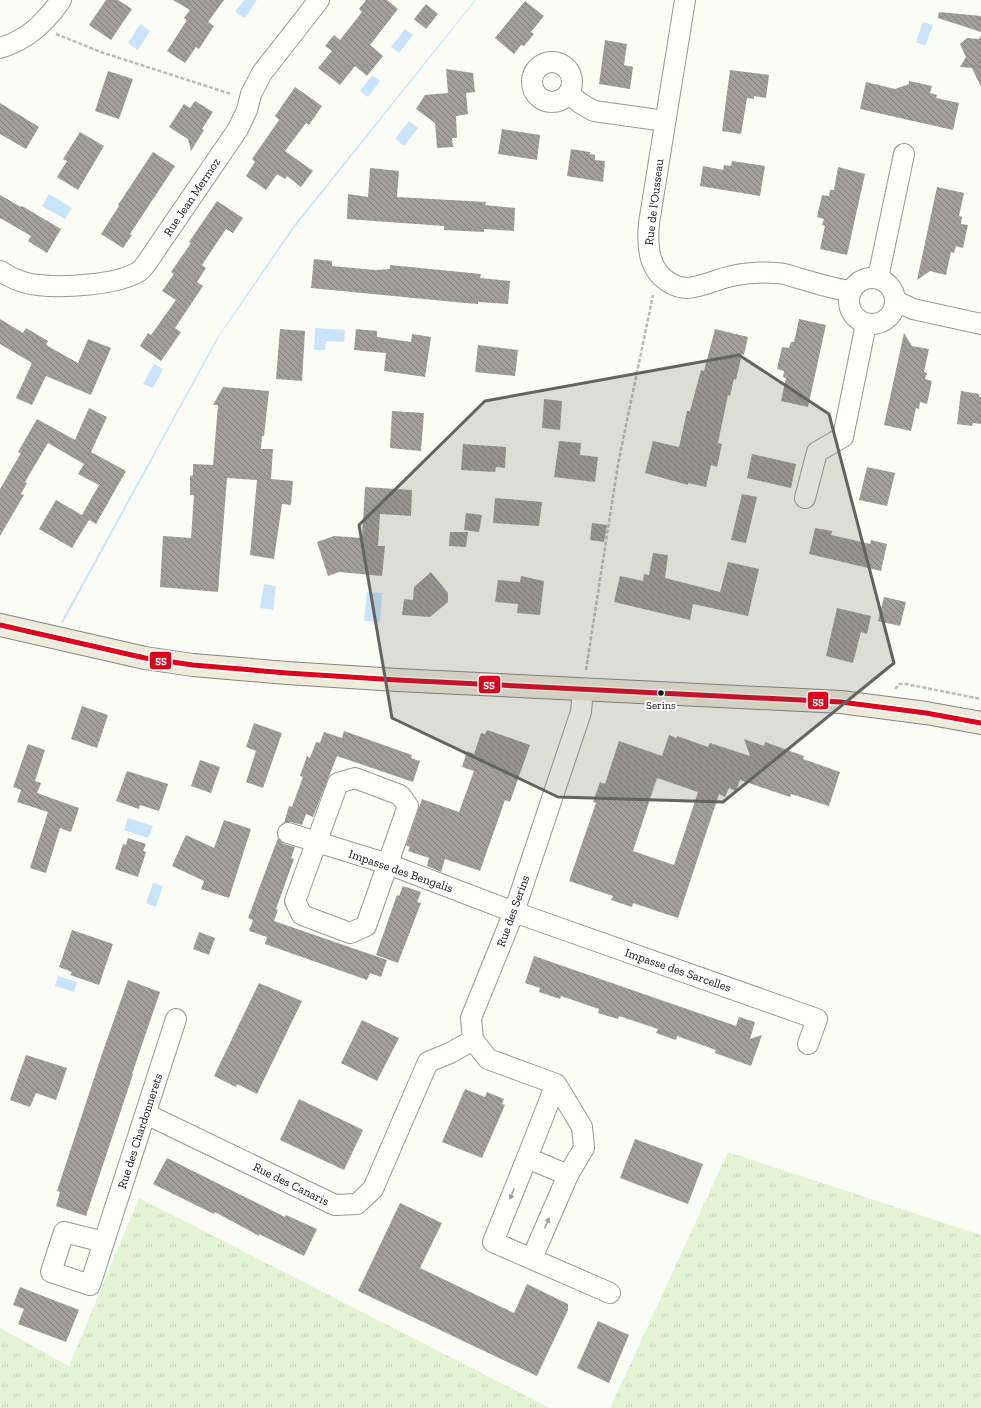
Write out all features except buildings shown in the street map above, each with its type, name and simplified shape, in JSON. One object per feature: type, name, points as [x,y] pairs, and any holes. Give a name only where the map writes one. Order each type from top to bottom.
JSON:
[{"type":"main road","points":[[0,625],[145,658],[193,665],[287,674],[841,702],[918,711],[981,723]]},
{"type":"street","points":[[0,48],[14,44],[39,28],[61,0]]},
{"type":"street","name":"Rue Jean Mermoz","points":[[0,271],[19,280],[36,285],[57,287],[115,282],[140,271],[238,129],[251,94],[262,73],[319,0]]},
{"type":"street","name":"Rue de l'Ousseau","points":[[685,0],[665,121],[648,240],[650,259],[662,277],[673,284],[686,288],[731,276],[779,272],[837,290],[851,291]]},
{"type":"street","points":[[569,94],[580,103],[594,111],[665,121]]},
{"type":"street","points":[[878,278],[904,154]]},
{"type":"street","points":[[878,278],[891,287],[895,294],[895,308],[886,320],[880,323],[866,324],[854,316],[849,304],[849,297],[856,284],[862,280],[878,278]]},
{"type":"street","points":[[896,301],[913,309],[981,324]]},
{"type":"street","points":[[805,498],[817,452],[843,437],[866,324]]},
{"type":"street","name":"Rue des Serins","points":[[473,1040],[471,1018],[514,912],[580,712],[583,689]]},
{"type":"street","points":[[355,778],[400,795],[408,806],[366,926],[350,933],[302,915],[295,901],[317,842],[338,784],[355,778]]},
{"type":"street","name":"Impasse des Bengalis","points":[[288,833],[388,864],[514,912]]},
{"type":"street","name":"Impasse des Sarcelles","points":[[514,912],[817,1019],[808,1044]]},
{"type":"street","name":"Rue des Chardonnerets","points":[[104,1242],[176,1019]]},
{"type":"street","points":[[473,1040],[488,1059],[556,1084],[582,1127],[584,1148],[568,1174],[532,1258]]},
{"type":"street","name":"Rue des Canaris","points":[[146,1114],[335,1205],[357,1204],[373,1189],[428,1062],[450,1053],[473,1040]]},
{"type":"street","points":[[556,1084],[493,1242],[610,1292]]},
{"type":"street","points":[[527,1158],[568,1174]]},
{"type":"path","points":[[39,28],[101,52],[250,100]]},
{"type":"path","points":[[583,689],[618,464],[654,293],[657,271]]},
{"type":"highlighted area","points":[[739,355],[829,414],[894,663],[723,802],[558,797],[392,718],[359,525],[485,401]]},
{"type":"green space","points":[[728,1152],[981,1235],[981,1408],[610,1408]]},
{"type":"green space","points":[[139,1198],[550,1408],[0,1408],[0,1328],[69,1366]]},
{"type":"water","points":[[244,0],[257,0],[245,18],[235,12]]},
{"type":"water","points":[[475,0],[295,227],[220,335],[63,623],[61,622],[217,338],[294,225]]},
{"type":"water","points":[[923,22],[933,25],[925,46],[916,42]]},
{"type":"water","points":[[140,24],[150,31],[138,50],[128,43]]},
{"type":"water","points":[[405,29],[413,35],[399,53],[391,47]]},
{"type":"water","points":[[372,75],[380,81],[368,97],[360,91]]},
{"type":"water","points":[[409,121],[418,128],[404,146],[395,139]]},
{"type":"water","points":[[49,194],[72,208],[65,219],[42,206]]},
{"type":"water","points":[[315,328],[345,330],[344,342],[326,341],[325,350],[314,350]]},
{"type":"water","points":[[154,364],[163,369],[153,388],[143,384]]},
{"type":"water","points":[[264,584],[276,586],[273,610],[260,608]]},
{"type":"water","points":[[367,592],[382,593],[380,622],[364,621]]},
{"type":"water","points":[[128,818],[153,826],[148,838],[124,830]]},
{"type":"water","points":[[153,883],[163,886],[156,907],[146,903]]},
{"type":"water","points":[[58,976],[77,982],[74,992],[55,986]]},
{"type":"transit line","name":"55","points":[[0,625],[145,658],[193,665],[397,680],[841,702],[926,713],[981,723]]},
{"type":"place","name":"Serins","points":[[661,693]]}]
